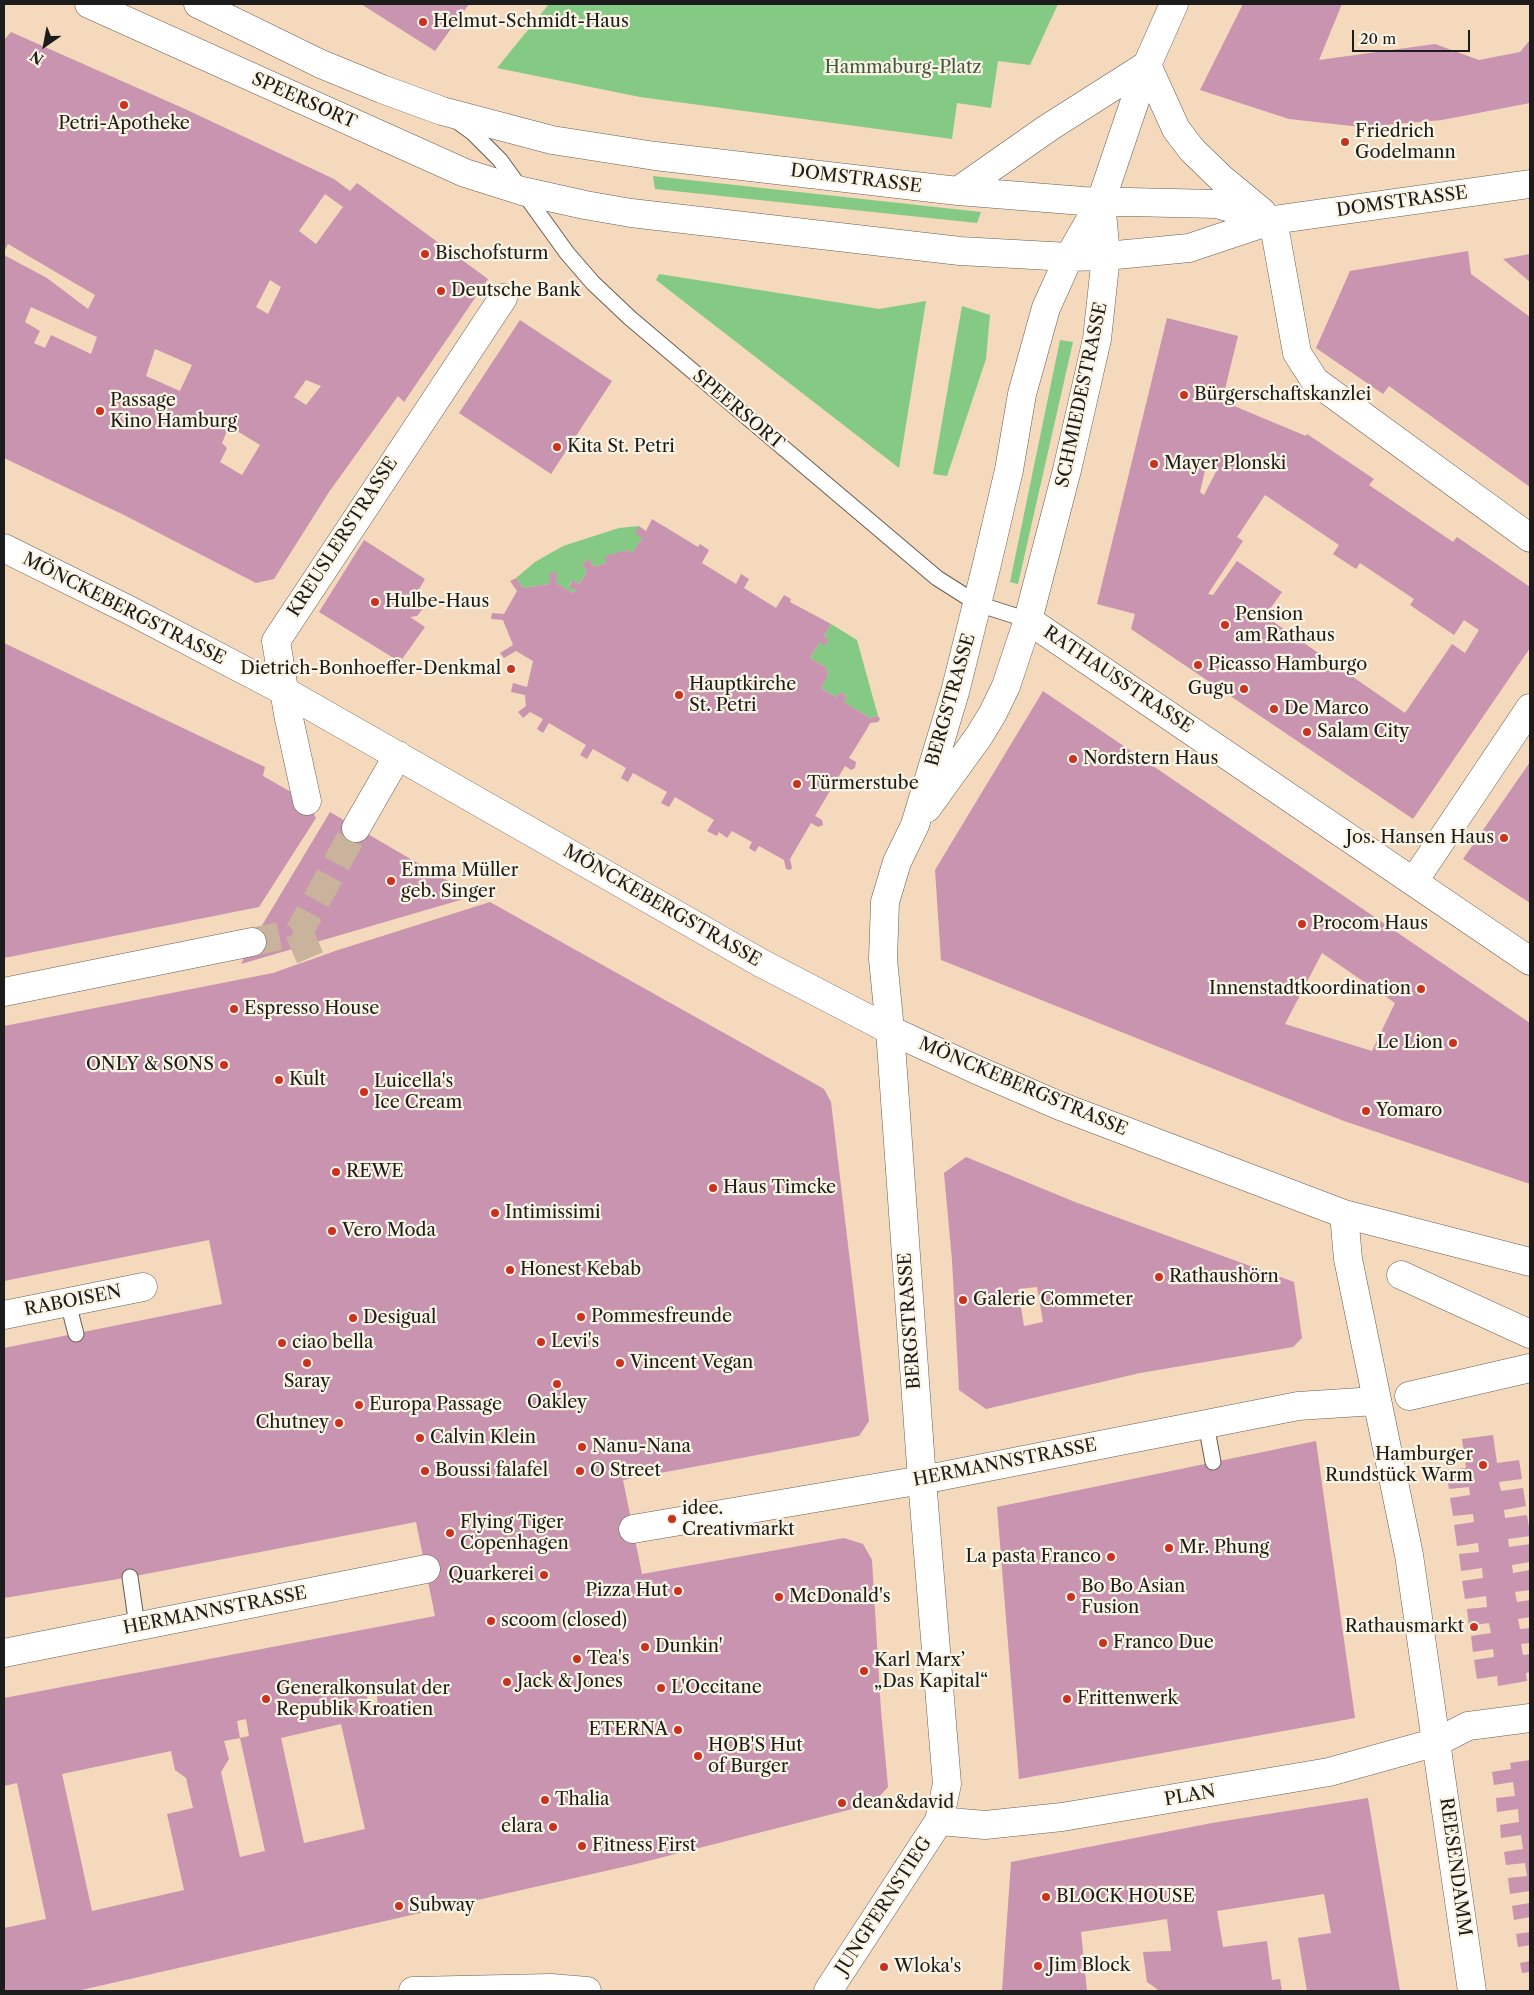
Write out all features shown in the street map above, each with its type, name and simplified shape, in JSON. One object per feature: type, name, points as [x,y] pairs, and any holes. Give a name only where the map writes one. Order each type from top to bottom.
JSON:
[{"type":"street","name":"SPEERSORT","points":[[89,4],[465,173],[522,191]]},
{"type":"street","name":"SPEERSORT","points":[[198,4],[321,64],[442,111]]},
{"type":"street","points":[[978,604],[1009,470],[1022,394],[1046,308],[1069,257],[1101,201],[1147,65],[1174,4]]},
{"type":"street","points":[[958,191],[1048,128],[1147,65]]},
{"type":"street","points":[[1147,65],[1176,129],[1192,150],[1236,192],[1273,220],[1297,353],[1314,381],[1530,538]]},
{"type":"street","name":"DOMSTRASSE","points":[[442,111],[552,140],[628,152],[958,191],[1101,201],[1217,204],[1273,220]]},
{"type":"street","name":"DOMSTRASSE","points":[[522,191],[631,213],[960,251],[1069,257],[1106,256],[1189,248],[1273,220],[1530,184]]},
{"type":"street","name":"SCHMIEDESTRASSE","points":[[1028,620],[1067,470],[1097,339],[1106,256],[1101,201]]},
{"type":"street","name":"KREUSLERSTRASSE","points":[[308,800],[276,641],[502,298]]},
{"type":"street","name":"MÖNCKEBERGSTRASSE","points":[[4,548],[129,610],[286,692],[761,964],[890,1030],[1060,1106],[1344,1214]]},
{"type":"street","name":"BERGSTRASSE","points":[[939,1820],[947,1784],[883,959],[885,902],[897,862],[914,825],[955,692],[978,604]]},
{"type":"street","name":"BERGSTRASSE","points":[[914,825],[979,736],[993,713],[1006,686],[1028,620]]},
{"type":"street","name":"RATHAUSSTRASSE","points":[[1028,620],[1414,880],[1530,961]]},
{"type":"street","points":[[1414,880],[1530,708]]},
{"type":"street","points":[[356,828],[398,755]]},
{"type":"street","points":[[4,992],[252,942]]},
{"type":"street","points":[[1437,1742],[1409,1555],[1348,1258],[1344,1214],[1530,1262]]},
{"type":"street","points":[[1401,1275],[1530,1334]]},
{"type":"street","name":"RABOISEN","points":[[4,1315],[143,1287]]},
{"type":"street","points":[[1408,1396],[1530,1368]]},
{"type":"street","name":"HERMANNSTRASSE","points":[[633,1529],[922,1480],[1298,1406],[1376,1401]]},
{"type":"street","name":"HERMANNSTRASSE","points":[[4,1652],[426,1569]]},
{"type":"street","name":"PLAN","points":[[939,1820],[985,1825],[1062,1818],[1329,1772],[1437,1742],[1468,1726],[1530,1718]]},
{"type":"street","name":"REESENDAMM","points":[[1437,1742],[1472,1991]]},
{"type":"street","name":"JUNGFERNSTIEG","points":[[828,1991],[939,1820]]},
{"type":"street","points":[[413,1991],[551,1988],[587,1991]]},
{"type":"lane","name":"SPEERSORT","points":[[442,111],[473,133],[500,160],[567,253],[593,283],[630,318],[937,578],[978,604],[1028,620]]},
{"type":"lane","points":[[68,1303],[76,1334]]},
{"type":"lane","points":[[1206,1424],[1213,1462]]},
{"type":"lane","points":[[130,1577],[137,1626]]},
{"type":"green space","name":"Hammaburg-Platz","points":[[549,4],[1058,4],[1030,65],[998,61],[991,108],[957,103],[952,139],[640,97],[497,68]]},
{"type":"green space","points":[[653,176],[981,212],[977,223],[655,189]]},
{"type":"green space","points":[[659,274],[879,309],[926,301],[899,468],[656,280]]},
{"type":"green space","points":[[962,306],[990,315],[986,359],[947,476],[933,474]]},
{"type":"green space","points":[[1060,340],[1073,342],[1018,584],[1010,582]]},
{"type":"green space","points":[[639,526],[642,538],[632,553],[627,550],[606,556],[606,563],[594,567],[589,559],[582,564],[587,571],[579,584],[573,580],[569,585],[576,590],[573,593],[556,583],[523,588],[516,578],[535,562],[563,546],[619,528]]},
{"type":"green space","points":[[831,624],[857,640],[878,716],[870,718],[844,702],[847,696],[840,692],[836,697],[821,688],[828,675],[826,667],[810,658],[820,642],[826,645],[828,640],[824,637]]},
{"type":"building","name":"Helmut-Schmidt-Haus","points":[[361,4],[469,4],[435,51]]},
{"type":"building","points":[[1243,4],[1342,4],[1319,60],[1435,44],[1479,60],[1520,52],[1530,40],[1530,103],[1442,120],[1361,127],[1289,119],[1200,90]]},
{"type":"building","points":[[11,32],[185,109],[334,179],[350,191],[357,183],[488,279],[404,402],[398,396],[329,492],[274,579],[256,583],[124,515],[4,458],[4,255],[47,278],[88,309],[95,295],[8,244],[4,252],[4,40]],"holes":[[[325,194],[343,207],[316,244],[299,231]],[[270,280],[281,287],[268,314],[256,307]],[[31,307],[97,337],[91,354],[51,335],[45,348],[34,343],[40,331],[25,322]],[[155,349],[192,365],[180,391],[146,376]],[[306,380],[321,386],[306,405],[294,397]],[[229,426],[260,445],[242,475],[220,462],[227,448],[222,443]]]},
{"type":"building","points":[[1468,251],[1471,274],[1530,317],[1530,487],[1389,386],[1383,394],[1316,348],[1350,271]]},
{"type":"building","points":[[1530,254],[1530,282],[1503,259]]},
{"type":"building","points":[[1167,318],[1238,336],[1222,401],[1306,436],[1307,434],[1374,479],[1369,485],[1453,542],[1457,537],[1530,587],[1530,648],[1413,819],[1131,629],[1135,614],[1097,604]],"holes":[[[1207,462],[1218,468],[1204,495],[1200,492]],[[1265,495],[1339,545],[1333,554],[1356,569],[1360,563],[1414,599],[1410,605],[1454,635],[1464,620],[1479,630],[1465,653],[1452,644],[1405,713],[1265,616],[1282,592],[1237,561],[1213,595],[1208,594],[1243,541],[1237,537]]]},
{"type":"building","points":[[520,320],[612,381],[551,474],[459,413]]},
{"type":"building","name":"Hauptkirche St. Petri","points":[[652,519],[698,547],[700,544],[709,550],[702,563],[736,584],[741,574],[749,579],[744,588],[776,608],[784,595],[791,599],[790,602],[831,624],[824,637],[829,640],[825,646],[820,642],[810,658],[826,667],[828,675],[821,688],[836,697],[840,692],[847,696],[844,702],[870,718],[878,716],[880,719],[878,722],[870,723],[849,758],[856,762],[855,768],[851,770],[845,766],[815,816],[822,820],[823,825],[818,827],[811,823],[790,859],[792,868],[790,870],[786,869],[784,860],[759,846],[755,852],[749,848],[752,842],[732,831],[727,838],[719,832],[717,836],[707,831],[714,820],[675,797],[669,807],[661,803],[667,792],[633,773],[628,782],[621,778],[626,768],[593,749],[587,759],[580,755],[586,745],[549,723],[543,733],[537,729],[543,719],[530,712],[523,718],[518,712],[526,706],[525,695],[511,692],[513,683],[527,687],[533,661],[516,651],[504,658],[500,653],[513,645],[503,620],[491,619],[492,613],[504,614],[517,591],[510,581],[516,578],[523,588],[549,584],[550,572],[557,573],[556,583],[573,593],[576,590],[569,586],[573,580],[579,584],[587,571],[582,564],[589,559],[594,567],[606,563],[605,556],[627,550],[632,553],[642,538],[635,533],[639,526],[646,531]]},
{"type":"building","name":"Hulbe-Haus","points":[[364,540],[425,579],[418,591],[426,599],[426,605],[417,616],[410,617],[425,627],[400,662],[319,612]]},
{"type":"building","points":[[4,643],[265,767],[263,776],[307,801],[316,818],[259,907],[4,958]]},
{"type":"building","points":[[1043,691],[1530,1023],[1530,1184],[1344,1121],[941,960],[935,870]],"holes":[[[1322,953],[1395,1003],[1372,1051],[1285,1024]]]},
{"type":"building","name":"Jos. Hansen Haus","points":[[1530,762],[1530,903],[1463,859]]},
{"type":"building","points":[[330,812],[474,896],[241,964],[252,942]]},
{"type":"building","name":"Europa Passage","points":[[490,902],[824,1089],[831,1102],[869,1421],[859,1436],[623,1480],[642,1574],[844,1538],[863,1544],[872,1560],[881,1711],[888,1787],[872,1804],[636,1864],[77,1991],[4,1991],[4,1928],[46,1919],[17,1783],[4,1786],[4,1698],[435,1616],[416,1522],[130,1577],[4,1598],[4,1348],[222,1304],[209,1240],[4,1281],[4,1026],[273,973],[338,950]],"holes":[[[377,1694],[378,1709],[370,1711],[367,1696]],[[246,1719],[249,1736],[240,1738],[237,1721]],[[341,1724],[365,1829],[304,1843],[281,1738]],[[240,1738],[265,1851],[240,1857],[221,1772],[229,1759],[224,1741]],[[171,1751],[175,1770],[186,1778],[193,1808],[167,1814],[184,1890],[92,1911],[62,1774]]]},
{"type":"building","points":[[966,1157],[1075,1202],[1294,1282],[1302,1338],[1293,1347],[1140,1373],[986,1409],[959,1390],[952,1260],[944,1173]],"holes":[[[1037,1287],[1043,1322],[1024,1326],[1018,1289]]]},
{"type":"building","points":[[1493,1435],[1497,1463],[1519,1460],[1522,1479],[1499,1482],[1501,1491],[1523,1488],[1526,1506],[1504,1510],[1505,1518],[1527,1515],[1530,1534],[1530,1536],[1508,1539],[1509,1547],[1530,1544],[1530,1562],[1512,1565],[1513,1573],[1530,1570],[1530,1590],[1515,1592],[1517,1602],[1530,1600],[1530,1617],[1518,1619],[1520,1629],[1530,1628],[1530,1643],[1521,1644],[1523,1655],[1530,1654],[1530,1672],[1526,1673],[1527,1681],[1498,1686],[1497,1676],[1477,1679],[1474,1660],[1494,1657],[1493,1649],[1473,1652],[1471,1636],[1491,1633],[1489,1623],[1469,1626],[1467,1609],[1487,1607],[1486,1596],[1465,1599],[1462,1581],[1483,1578],[1482,1568],[1461,1571],[1459,1554],[1479,1552],[1478,1543],[1457,1546],[1454,1525],[1474,1522],[1473,1514],[1453,1516],[1450,1498],[1470,1495],[1469,1487],[1449,1489],[1446,1470],[1466,1468],[1462,1439]]},
{"type":"building","points":[[1316,1441],[1355,1718],[1019,1779],[997,1507]]},
{"type":"building","points":[[1530,1760],[1530,1891],[1510,1894],[1508,1878],[1527,1876],[1525,1863],[1506,1865],[1504,1852],[1523,1849],[1521,1835],[1501,1838],[1500,1825],[1519,1822],[1518,1809],[1497,1812],[1496,1798],[1515,1796],[1513,1782],[1494,1785],[1492,1772],[1511,1769],[1510,1763]]},
{"type":"building","points":[[1368,1798],[1400,1991],[1307,1991],[1298,1938],[1331,1933],[1324,1894],[1217,1911],[1223,1947],[1267,1941],[1272,1980],[1280,1979],[1282,1991],[1157,1991],[1147,1982],[1143,1952],[1171,1951],[1167,1919],[1081,1932],[1087,1991],[1002,1991],[1011,1862],[1212,1823]]},
{"type":"building","points":[[1530,1903],[1530,1917],[1514,1920],[1512,1906]]},
{"type":"building","points":[[1530,1932],[1530,1945],[1518,1947],[1516,1934]]},
{"type":"building","points":[[1530,1961],[1530,1972],[1522,1973],[1520,1963]]},
{"type":"tunnel","points":[[252,942],[299,932],[356,828]]},
{"type":"tunnel","points":[[299,932],[311,960]]},
{"type":"place","name":"Helmut-Schmidt-Haus","points":[[423,22]]},
{"type":"place","name":"Petri-Apotheke","points":[[124,105]]},
{"type":"place","name":"Friedrich Godelmann","points":[[1345,142]]},
{"type":"place","name":"Bischofsturm","points":[[425,254]]},
{"type":"place","name":"Deutsche Bank","points":[[441,291]]},
{"type":"place","name":"Bürgerschaftskanzlei","points":[[1184,395]]},
{"type":"place","name":"Passage Kino Hamburg","points":[[100,411]]},
{"type":"place","name":"Kita St. Petri","points":[[557,447]]},
{"type":"place","name":"Mayer Plonski","points":[[1154,464]]},
{"type":"place","name":"Hulbe-Haus","points":[[375,602]]},
{"type":"place","name":"Pension am Rathaus","points":[[1225,625]]},
{"type":"place","name":"Picasso Hamburgo","points":[[1198,665]]},
{"type":"place","name":"Dietrich-Bonhoeffer-Denkmal","points":[[511,669]]},
{"type":"place","name":"Gugu","points":[[1244,689]]},
{"type":"place","name":"Hauptkirche St. Petri","points":[[679,695]]},
{"type":"place","name":"De Marco","points":[[1274,709]]},
{"type":"place","name":"Salam City","points":[[1307,732]]},
{"type":"place","name":"Nordstern Haus","points":[[1073,759]]},
{"type":"place","name":"Türmerstube","points":[[797,784]]},
{"type":"place","name":"Jos. Hansen Haus","points":[[1504,838]]},
{"type":"place","name":"Emma Müller geb. Singer","points":[[391,881]]},
{"type":"place","name":"Procom Haus","points":[[1302,924]]},
{"type":"place","name":"Innenstadtkoordination","points":[[1421,989]]},
{"type":"place","name":"Espresso House","points":[[234,1009]]},
{"type":"place","name":"Le Lion","points":[[1453,1043]]},
{"type":"place","name":"ONLY & SONS","points":[[224,1065]]},
{"type":"place","name":"Kult","points":[[279,1080]]},
{"type":"place","name":"Luicella's Ice Cream","points":[[364,1092]]},
{"type":"place","name":"Yomaro","points":[[1366,1111]]},
{"type":"place","name":"REWE","points":[[336,1172]]},
{"type":"place","name":"Haus Timcke","points":[[713,1188]]},
{"type":"place","name":"Intimissimi","points":[[495,1213]]},
{"type":"place","name":"Vero Moda","points":[[332,1231]]},
{"type":"place","name":"Honest Kebab","points":[[510,1270]]},
{"type":"place","name":"Rathaushörn","points":[[1159,1277]]},
{"type":"place","name":"Galerie Commeter","points":[[963,1300]]},
{"type":"place","name":"Pommesfreunde","points":[[581,1317]]},
{"type":"place","name":"Desigual","points":[[353,1318]]},
{"type":"place","name":"Levi's","points":[[541,1342]]},
{"type":"place","name":"ciao bella","points":[[282,1343]]},
{"type":"place","name":"Saray","points":[[307,1363]]},
{"type":"place","name":"Vincent Vegan","points":[[620,1363]]},
{"type":"place","name":"Oakley","points":[[557,1384]]},
{"type":"place","name":"Europa Passage","points":[[359,1405]]},
{"type":"place","name":"Chutney","points":[[339,1423]]},
{"type":"place","name":"Calvin Klein","points":[[420,1438]]},
{"type":"place","name":"Nanu-Nana","points":[[582,1447]]},
{"type":"place","name":"Hamburger Rundstück Warm","points":[[1483,1465]]},
{"type":"place","name":"Boussi falafel","points":[[425,1471]]},
{"type":"place","name":"O Street","points":[[580,1471]]},
{"type":"place","name":"idee. Creativmarkt","points":[[672,1519]]},
{"type":"place","name":"Flying Tiger Copenhagen","points":[[450,1533]]},
{"type":"place","name":"Mr. Phung","points":[[1169,1548]]},
{"type":"place","name":"La pasta Franco","points":[[1111,1557]]},
{"type":"place","name":"Quarkerei","points":[[544,1575]]},
{"type":"place","name":"Pizza Hut","points":[[678,1591]]},
{"type":"place","name":"McDonald's","points":[[779,1597]]},
{"type":"place","name":"Bo Bo Asian Fusion","points":[[1071,1597]]},
{"type":"place","name":"scoom (closed)","points":[[491,1621]]},
{"type":"place","name":"Rathausmarkt","points":[[1474,1627]]},
{"type":"place","name":"Franco Due","points":[[1103,1643]]},
{"type":"place","name":"Dunkin'","points":[[645,1647]]},
{"type":"place","name":"Tea's","points":[[577,1659]]},
{"type":"place","name":"Karl Marx’ „Das Kapital“","points":[[864,1671]]},
{"type":"place","name":"Jack & Jones","points":[[507,1682]]},
{"type":"place","name":"L'Occitane","points":[[661,1688]]},
{"type":"place","name":"Generalkonsulat der Republik Kroatien","points":[[266,1699]]},
{"type":"place","name":"Frittenwerk","points":[[1067,1699]]},
{"type":"place","name":"ETERNA","points":[[678,1730]]},
{"type":"place","name":"HOB'S Hut of Burger","points":[[698,1756]]},
{"type":"place","name":"Thalia","points":[[545,1800]]},
{"type":"place","name":"dean&david","points":[[842,1803]]},
{"type":"place","name":"elara","points":[[553,1827]]},
{"type":"place","name":"Fitness First","points":[[582,1846]]},
{"type":"place","name":"BLOCK HOUSE","points":[[1046,1897]]},
{"type":"place","name":"Subway","points":[[399,1906]]},
{"type":"place","name":"Jim Block","points":[[1038,1966]]},
{"type":"place","name":"Wloka's","points":[[884,1967]]}]
